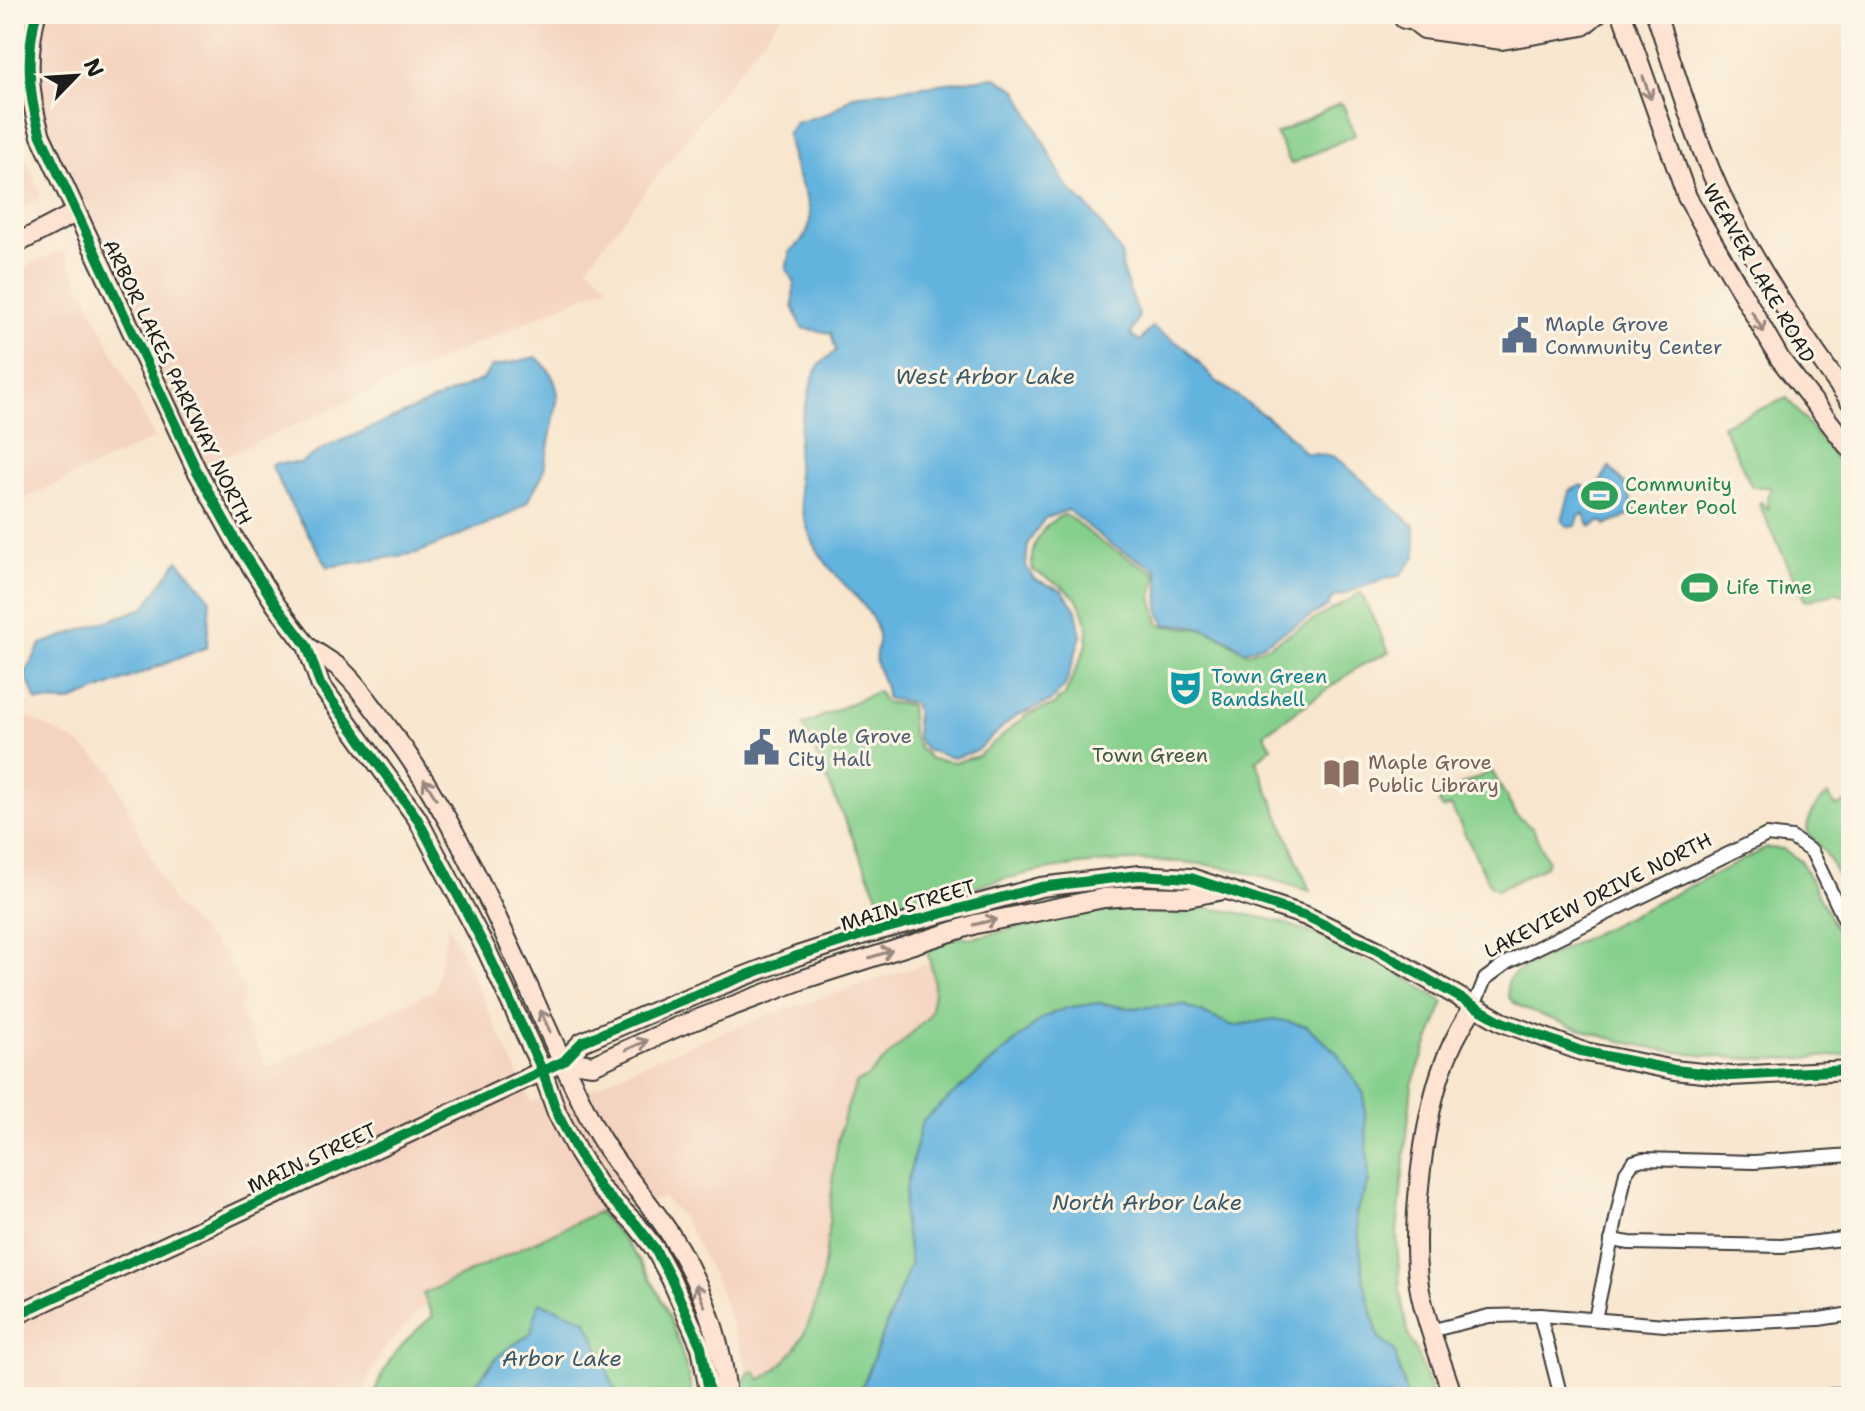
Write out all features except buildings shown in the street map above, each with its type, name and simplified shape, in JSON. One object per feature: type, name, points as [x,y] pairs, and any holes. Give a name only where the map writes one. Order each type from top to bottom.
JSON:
[{"type":"street","name":"ARBOR LAKES PARKWAY NORTH","points":[[36,14],[30,52],[32,104],[41,136],[200,476],[245,557],[307,646],[320,684],[404,797],[445,868],[487,951],[542,1070],[557,1113],[578,1153],[600,1188],[636,1224],[655,1249],[671,1279],[701,1347],[710,1397]]},
{"type":"street","points":[[1408,18],[1427,15],[1509,25],[1561,14]]},
{"type":"street","points":[[1408,18],[1424,29],[1502,40],[1583,26],[1597,14]]},
{"type":"street","name":"WEAVER LAKE ROAD","points":[[1622,14],[1687,197],[1780,359],[1851,450]]},
{"type":"street","name":"WEAVER LAKE ROAD","points":[[1656,14],[1718,188],[1753,255],[1803,336],[1851,402]]},
{"type":"street","points":[[14,245],[75,213]]},
{"type":"street","name":"ARBOR LAKES PARKWAY NORTH","points":[[307,646],[339,668],[385,724],[441,806],[476,873],[590,1119],[615,1164],[660,1219],[687,1263],[718,1345],[725,1369],[727,1397]]},
{"type":"street","name":"LAKEVIEW DRIVE NORTH","points":[[1453,1397],[1419,1289],[1416,1236],[1423,1160],[1441,1071],[1485,979],[1508,962],[1767,835],[1792,838],[1812,852],[1851,933]]},
{"type":"street","name":"MAIN STREET","points":[[14,1316],[564,1061],[582,1042],[797,956],[1041,887],[1139,875],[1191,878],[1336,929],[1502,1022],[1559,1045],[1648,1066],[1731,1076],[1851,1070]]},
{"type":"street","name":"MAIN STREET","points":[[564,1061],[593,1065],[677,1027],[804,979],[976,924],[1104,898],[1188,897],[1223,890]]},
{"type":"street","points":[[1595,1319],[1626,1172],[1633,1162],[1643,1159],[1754,1162],[1851,1155]]},
{"type":"street","points":[[1611,1240],[1782,1246],[1851,1238]]},
{"type":"street","points":[[1430,1331],[1489,1316],[1540,1315],[1678,1326],[1819,1319],[1851,1314]]},
{"type":"street","points":[[1540,1315],[1561,1397]]},
{"type":"street","points":[[1821,1397],[1851,1392]]},
{"type":"shaded area","points":[[36,14],[786,14],[781,16],[587,266],[609,285],[196,469],[41,136]]},
{"type":"shaded area","points":[[14,136],[41,194],[39,199],[14,212]]},
{"type":"shaded area","points":[[64,250],[154,438],[14,504],[14,272]]},
{"type":"shaded area","points":[[14,709],[81,745],[110,769],[173,904],[228,958],[245,994],[240,1010],[267,1067],[435,990],[448,924],[531,1102],[595,1087],[642,1064],[763,1017],[937,960],[1018,965],[899,1043],[856,1084],[838,1137],[819,1297],[792,1353],[774,1373],[760,1380],[755,1371],[749,1372],[715,1279],[683,1218],[663,1197],[507,1257],[459,1282],[417,1313],[385,1348],[368,1378],[364,1397],[14,1397]]},
{"type":"green space","points":[[1340,103],[1355,135],[1291,164],[1276,134]]},
{"type":"green space","points":[[1787,398],[1851,478],[1851,591],[1842,595],[1838,592],[1805,601],[1759,504],[1761,502],[1768,510],[1767,499],[1771,489],[1752,487],[1722,425]]},
{"type":"green space","name":"Town Green","points":[[1064,515],[1102,543],[1157,574],[1152,598],[1160,625],[1208,630],[1248,653],[1268,646],[1361,593],[1389,652],[1360,666],[1264,734],[1272,747],[1256,761],[1310,891],[1221,867],[1178,862],[1093,863],[968,888],[886,914],[803,725],[878,691],[884,702],[910,705],[912,733],[919,748],[931,759],[955,762],[978,756],[1028,714],[1052,706],[1065,695],[1087,644],[1088,627],[1076,598],[1033,570],[1033,553],[1038,537],[1049,524]]},
{"type":"green space","points":[[1492,771],[1516,815],[1533,829],[1548,861],[1546,866],[1498,890],[1490,885],[1451,806],[1442,809],[1439,804],[1440,795]]},
{"type":"green space","points":[[1828,795],[1836,807],[1851,800],[1851,904],[1825,852],[1808,833],[1813,811]]},
{"type":"green space","points":[[1767,848],[1783,849],[1801,861],[1837,931],[1851,968],[1851,1054],[1776,1059],[1663,1050],[1590,1032],[1531,1012],[1510,999],[1508,984],[1518,971]]},
{"type":"green space","points":[[1147,903],[1164,908],[1223,910],[1296,927],[1372,964],[1381,962],[1444,1002],[1412,1085],[1397,1232],[1400,1292],[1409,1337],[1432,1397],[1407,1397],[1394,1350],[1379,1339],[1364,1281],[1356,1213],[1369,1182],[1307,1026],[1274,1019],[1233,1026],[1184,1005],[1129,1008],[1098,1003],[906,1188],[903,1217],[911,1263],[858,1397],[742,1397],[741,1380],[745,1380],[749,1372],[755,1371],[760,1380],[785,1360],[803,1335],[823,1270],[834,1166],[844,1116],[856,1083],[866,1078],[928,1017],[934,984],[927,952],[955,939],[972,938],[1120,905]]},
{"type":"green space","points":[[598,1212],[634,1253],[660,1297],[679,1344],[693,1397],[618,1397],[617,1391],[540,1303],[531,1333],[498,1356],[465,1397],[374,1397],[383,1373],[396,1352],[433,1316],[423,1294]]},
{"type":"water","name":"West Arbor Lake","points":[[994,77],[1017,90],[1066,186],[1092,211],[1121,253],[1123,273],[1139,315],[1131,335],[1140,341],[1152,327],[1184,347],[1216,381],[1282,428],[1305,453],[1332,456],[1342,462],[1414,526],[1416,556],[1400,576],[1332,598],[1328,606],[1263,644],[1244,651],[1208,630],[1188,625],[1166,625],[1159,604],[1157,570],[1110,544],[1068,510],[1045,518],[1028,543],[1026,566],[1034,579],[1062,590],[1076,610],[1081,636],[1065,686],[1050,702],[1015,716],[976,751],[953,758],[925,750],[917,738],[913,703],[886,698],[875,658],[878,635],[874,622],[824,560],[807,526],[798,486],[801,425],[814,376],[821,364],[836,351],[831,333],[802,328],[793,306],[794,281],[786,269],[790,251],[807,233],[810,214],[787,134],[795,123],[829,113],[854,95]]},
{"type":"water","points":[[536,357],[551,374],[558,396],[543,474],[527,502],[506,516],[417,553],[328,567],[288,500],[272,466],[276,463],[300,463],[325,448],[483,379],[491,367]]},
{"type":"water","name":"Community Center Pool","points":[[1609,467],[1625,484],[1636,512],[1605,526],[1602,521],[1590,527],[1584,514],[1579,516],[1576,526],[1567,527],[1562,520],[1570,491],[1581,485],[1595,491]]},
{"type":"water","points":[[178,560],[210,598],[207,647],[69,702],[37,701],[25,674],[41,644],[144,608]]},
{"type":"water","name":"North Arbor Lake","points":[[1098,1003],[1129,1008],[1184,1005],[1233,1026],[1274,1019],[1307,1026],[1337,1053],[1364,1094],[1369,1182],[1356,1213],[1364,1281],[1379,1339],[1394,1350],[1407,1397],[858,1397],[911,1263],[903,1217],[906,1188],[922,1121],[1044,1017],[1066,1008]]},
{"type":"water","name":"Arbor Lake","points":[[539,1302],[587,1320],[618,1397],[465,1397],[498,1356],[531,1333]]},
{"type":"cycle path","points":[[36,14],[30,75],[33,106],[41,136],[196,469],[238,545],[276,605],[307,646],[320,684],[417,818],[487,951],[542,1070],[557,1113],[578,1153],[600,1188],[636,1224],[655,1249],[671,1279],[701,1347],[710,1397]]},
{"type":"cycle path","points":[[14,1316],[564,1061],[582,1042],[669,1005],[797,956],[865,934],[1041,887],[1139,875],[1191,878],[1306,916],[1377,950],[1502,1022],[1581,1051],[1674,1070],[1731,1076],[1851,1070]]},
{"type":"place","name":"Maple Grove Community Center","points":[[1519,336]]},
{"type":"place","name":"Community Center Pool","points":[[1599,496]]},
{"type":"place","name":"Life Time","points":[[1700,587]]},
{"type":"place","name":"Town Green Bandshell","points":[[1185,687]]},
{"type":"place","name":"Maple Grove City Hall","points":[[762,748]]},
{"type":"place","name":"Maple Grove Public Library","points":[[1342,773]]}]
